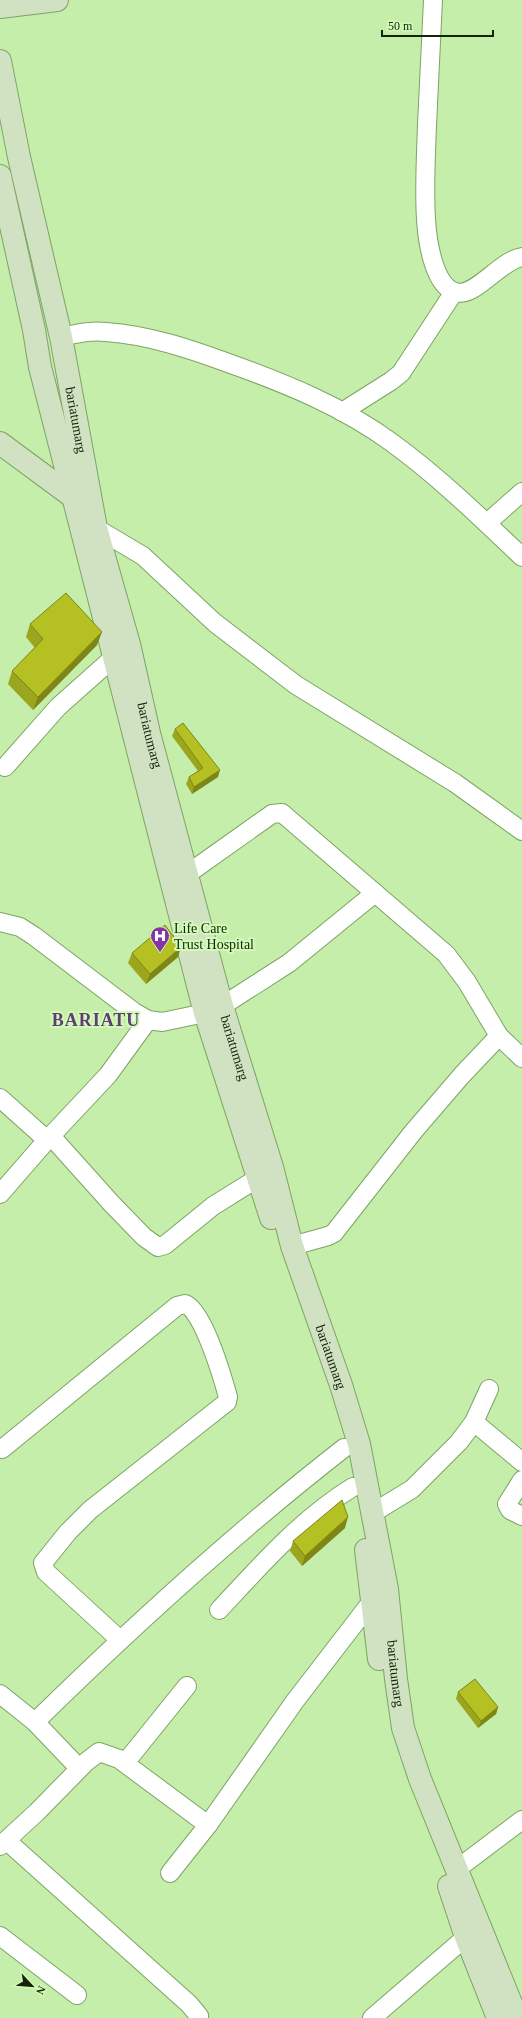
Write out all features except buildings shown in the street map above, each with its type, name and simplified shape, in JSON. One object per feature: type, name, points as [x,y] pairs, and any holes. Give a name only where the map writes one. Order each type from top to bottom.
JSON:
[{"type":"main road","points":[[0,8],[57,0]]},
{"type":"main road","name":"bariatumarg","points":[[0,61],[61,337],[82,498],[113,658],[214,1010],[258,1178],[339,1425],[363,1525],[386,1716],[408,1780],[445,1874],[513,2016]]},
{"type":"main road","name":"bariatumarg","points":[[0,176],[34,330],[40,367],[82,498],[96,528],[129,644],[149,733],[186,875],[214,1010],[272,1167],[292,1246],[339,1378],[355,1430],[365,1471],[371,1514],[387,1590],[403,1728],[420,1779],[457,1869],[473,1932]]},
{"type":"main road","points":[[0,443],[82,498]]},
{"type":"street","points":[[433,0],[425,169],[426,219],[429,246],[434,266],[442,282],[454,292],[468,292],[506,263],[522,257]]},
{"type":"street","points":[[342,412],[401,373],[454,292]]},
{"type":"street","points":[[61,337],[86,332],[105,332],[170,343],[269,377],[306,393],[342,412],[390,441],[427,470],[487,523],[522,557]]},
{"type":"street","points":[[487,523],[522,492]]},
{"type":"street","points":[[96,528],[144,556],[215,623],[296,685],[455,783],[522,831]]},
{"type":"street","points":[[5,767],[58,707],[113,658]]},
{"type":"street","points":[[186,875],[267,817],[279,812],[286,816],[446,954],[467,982],[499,1036],[522,1058]]},
{"type":"street","points":[[0,922],[20,928],[34,936],[134,1012],[148,1020],[162,1022],[214,1010],[289,963],[375,893]]},
{"type":"street","points":[[0,1194],[49,1138],[108,1076],[148,1020]]},
{"type":"street","points":[[292,1246],[334,1233],[413,1132],[462,1075],[499,1036]]},
{"type":"street","points":[[0,1098],[49,1138],[144,1237],[158,1247],[165,1245],[213,1206],[258,1178]]},
{"type":"street","points":[[2,1449],[177,1306],[185,1304],[193,1311],[213,1348],[228,1397],[226,1404],[90,1510],[72,1527],[43,1563],[46,1572],[120,1639]]},
{"type":"street","points":[[371,1514],[412,1490],[459,1442],[474,1422],[490,1389]]},
{"type":"street","points":[[474,1422],[522,1462]]},
{"type":"street","points":[[35,1722],[120,1639],[276,1501],[344,1448]]},
{"type":"street","points":[[522,1480],[507,1504],[510,1510],[522,1516]]},
{"type":"street","points":[[219,1610],[289,1536],[316,1511],[353,1487]]},
{"type":"street","points":[[170,1873],[208,1825],[295,1701],[372,1601]]},
{"type":"street","points":[[125,1763],[187,1686]]},
{"type":"street","points":[[0,1694],[35,1722],[79,1768]]},
{"type":"street","points":[[198,2018],[199,2016],[189,2004],[4,1844],[79,1768],[93,1755],[99,1752],[111,1755],[125,1763],[208,1825]]},
{"type":"street","points":[[457,1869],[522,1820]]},
{"type":"street","points":[[372,2018],[473,1932]]},
{"type":"street","points":[[0,1936],[77,1995]]},
{"type":"place","name":"Life Care Trust Hospital","points":[[160,953]]},
{"type":"district","name":"BARIATU","points":[[96,1020]]}]
